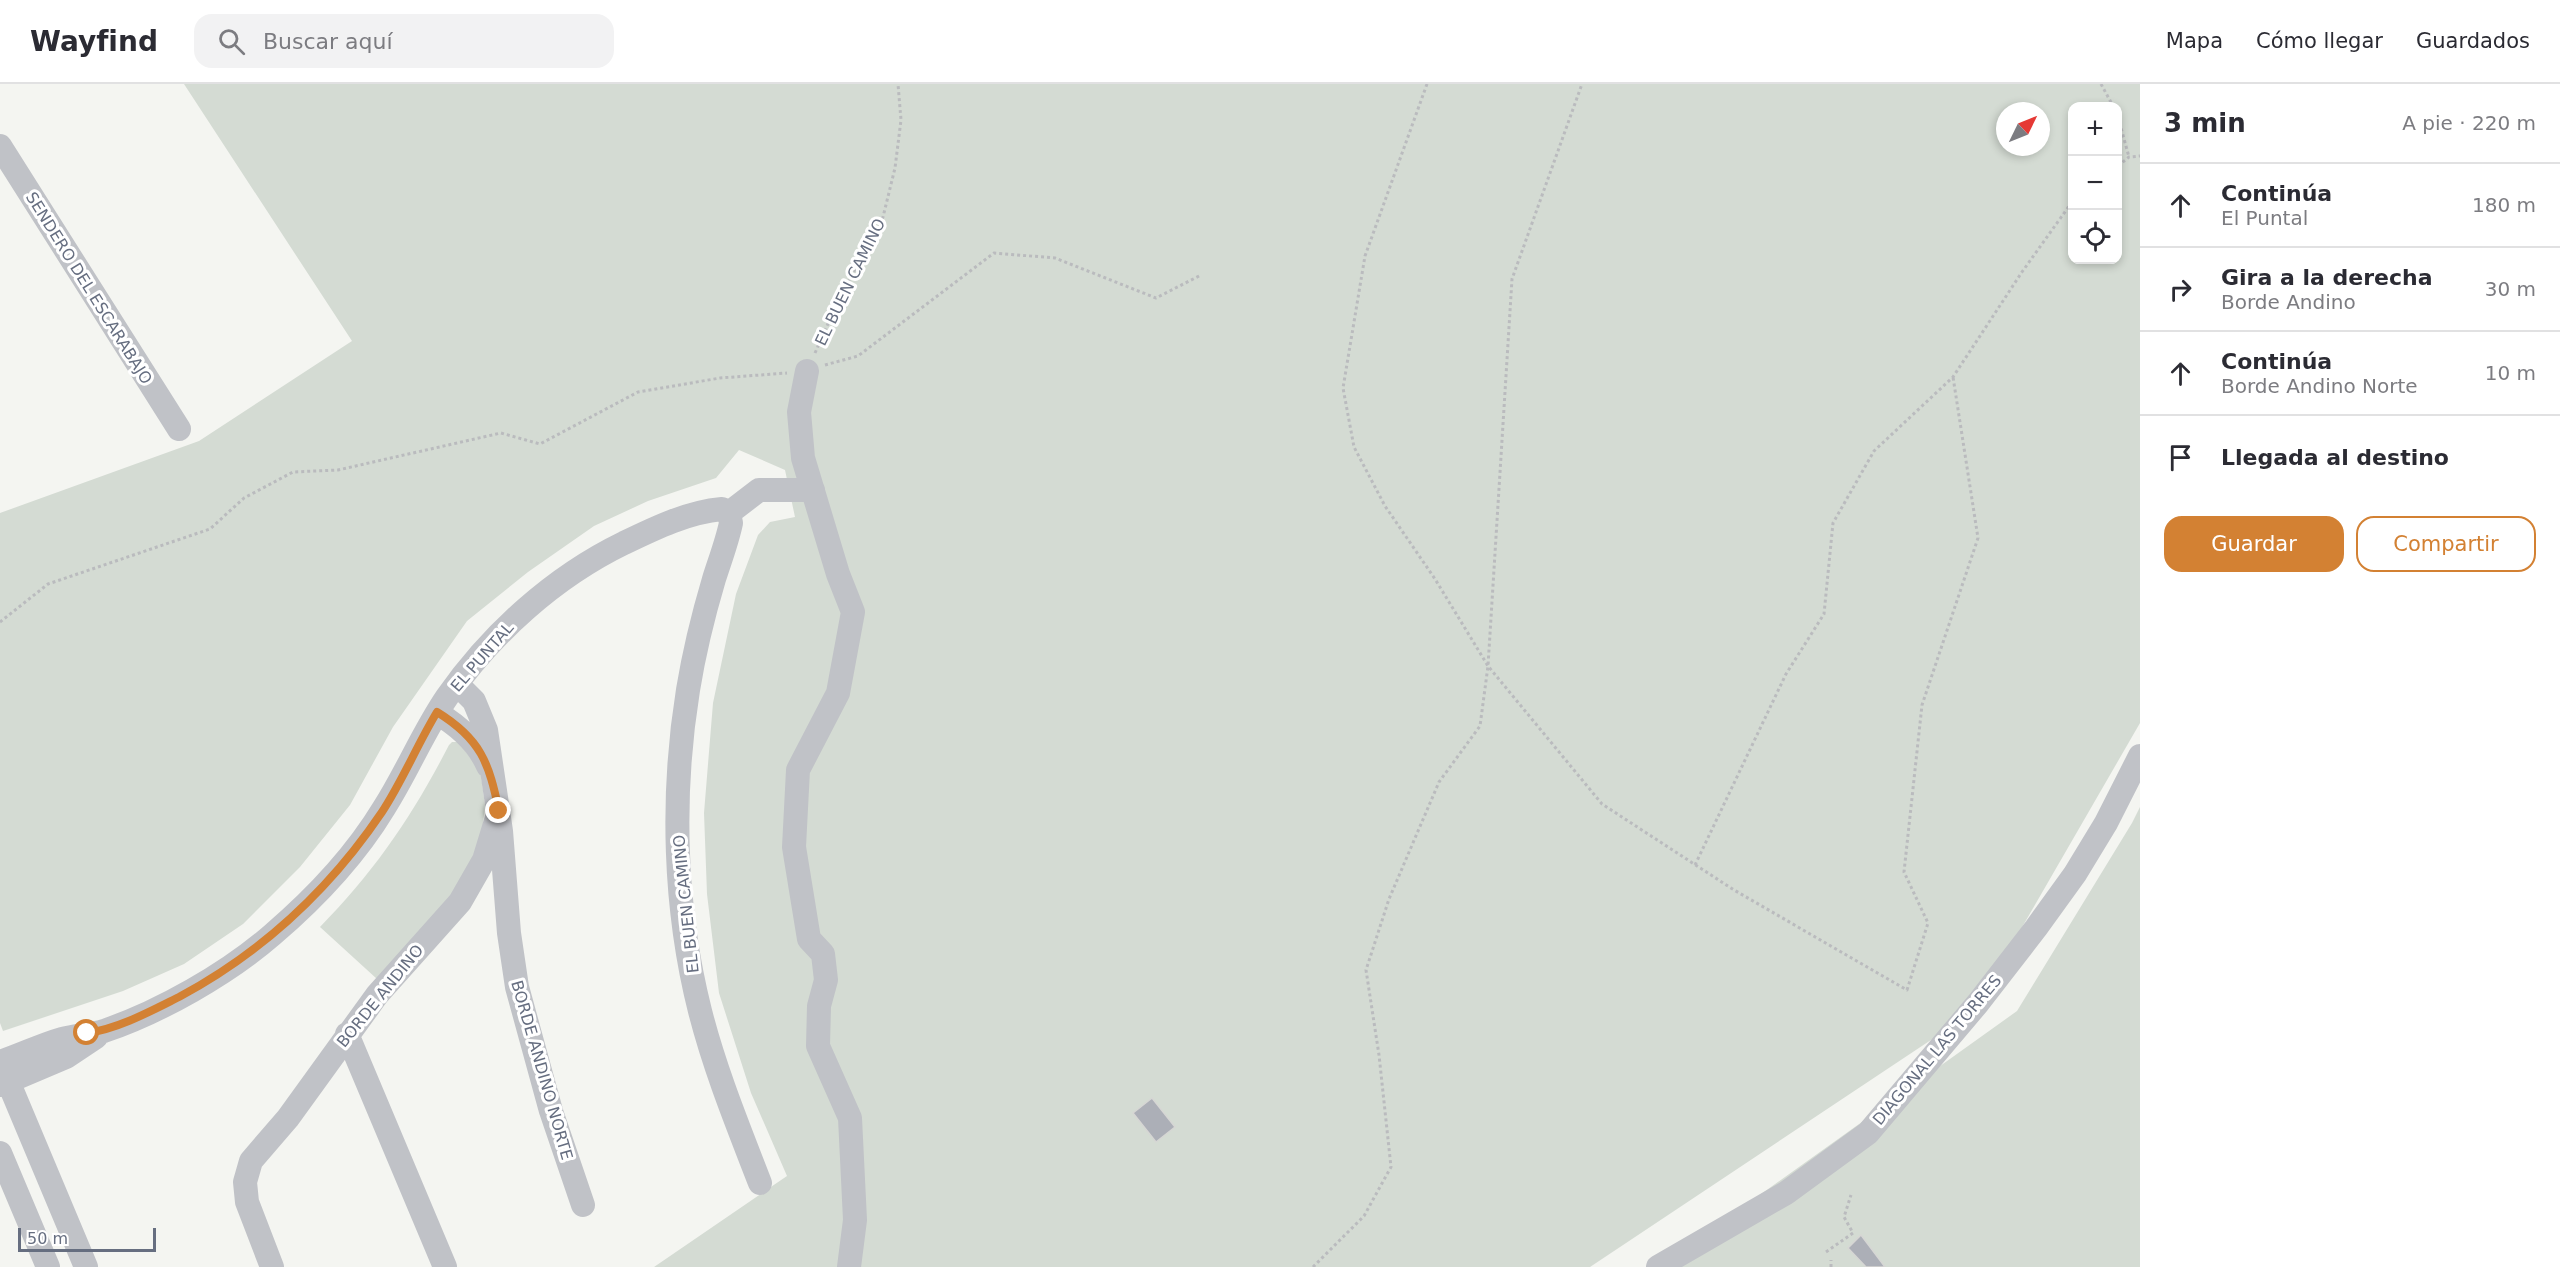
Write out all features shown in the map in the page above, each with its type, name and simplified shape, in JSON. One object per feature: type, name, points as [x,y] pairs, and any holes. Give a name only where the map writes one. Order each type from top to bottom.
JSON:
[{"type":"street","name":"SENDERO DEL ESCARABAJO","points":[[0,146],[179,429]]},
{"type":"street","points":[[807,371],[799,412],[803,458],[838,574],[853,612],[838,693],[798,770],[794,847],[809,939],[823,954],[826,980],[819,1006],[818,1046],[850,1118],[855,1220],[849,1267]]},
{"type":"street","points":[[729,513],[759,490],[778,492],[813,490]]},
{"type":"street","name":"EL PUNTAL","points":[[2,1070],[60,1040],[102,1031],[163,1005],[217,975],[256,948],[290,919],[338,870],[363,839],[399,783],[437,712],[457,684],[510,624],[543,594],[582,567],[637,537],[686,517],[722,509],[729,513]]},
{"type":"street","name":"EL BUEN CAMINO","points":[[729,513],[731,523],[708,601],[687,700],[679,786],[679,860],[686,937],[699,1010],[736,1123],[760,1183]]},
{"type":"street","points":[[457,684],[474,700],[480,714],[490,752],[491,773]]},
{"type":"street","points":[[437,712],[472,740],[491,773]]},
{"type":"street","name":"DIAGONAL LAS TORRES","points":[[1658,1267],[1786,1193],[1868,1133],[1978,1003],[2043,919],[2106,823],[2140,756]]},
{"type":"street","name":"BORDE ANDINO NORTE","points":[[491,773],[499,811],[517,987],[551,1111],[584,1205]]},
{"type":"street","name":"BORDE ANDINO","points":[[272,1267],[247,1202],[246,1174],[255,1154],[288,1118],[347,1034],[394,973],[460,902],[487,854],[499,811]]},
{"type":"street","points":[[471,886],[492,885],[506,897]]},
{"type":"street","points":[[347,1034],[445,1267]]},
{"type":"street","points":[[2,1070],[87,1267]]},
{"type":"street","points":[[0,1153],[48,1267]]},
{"type":"path","name":"EL BUEN CAMINO","points":[[807,371],[838,301],[883,217],[895,168],[901,120],[898,84]]},
{"type":"path","points":[[1427,84],[1365,256],[1343,388],[1354,447],[1385,506],[1435,579],[1488,666],[1602,804],[1695,865],[1907,990],[1928,923],[1904,872],[1922,705],[1978,538],[1953,377]]},
{"type":"path","points":[[1313,1267],[1364,1216],[1391,1167],[1379,1055],[1366,970],[1389,899],[1439,782],[1480,726],[1488,666],[1512,279],[1582,84]]},
{"type":"path","points":[[2101,84],[2111,102]]},
{"type":"path","points":[[2122,132],[2129,157]]},
{"type":"path","points":[[2122,163],[2129,157],[2140,156]]},
{"type":"path","points":[[1695,865],[1786,674],[1824,614],[1833,523],[1874,451],[1953,377],[2022,272],[2068,209]]},
{"type":"path","points":[[0,622],[48,585],[210,529],[244,498],[293,472],[338,470],[501,433],[540,444],[638,392],[720,378],[807,371],[858,356],[994,253],[1055,258],[1156,298],[1201,275]]},
{"type":"path","points":[[1826,1252],[1853,1233],[1844,1216],[1851,1195]]},
{"type":"path","points":[[1831,1260],[1831,1267]]},
{"type":"shaded area","points":[[184,84],[2140,84],[2140,723],[1973,1012],[1590,1267],[654,1267],[787,1176],[751,1093],[719,993],[707,894],[704,813],[713,703],[736,594],[758,535],[770,522],[795,517],[785,470],[739,450],[716,478],[648,501],[594,526],[528,572],[467,621],[393,727],[350,805],[300,867],[243,924],[184,964],[123,991],[3,1031],[0,1023],[0,513],[199,441],[352,341]]},
{"type":"shaded area","points":[[452,742],[458,742],[478,767],[481,776],[485,805],[482,834],[461,886],[377,979],[320,927],[358,885],[392,841]]},
{"type":"shaded area","points":[[2140,807],[2140,1267],[1659,1267],[2017,1011]]},
{"type":"building","points":[[1152,1098],[1175,1127],[1156,1142],[1133,1113]]},
{"type":"building","points":[[1861,1235],[1885,1267],[1866,1267],[1848,1248]]},
{"type":"route","points":[[87,1033],[102,1031],[163,1005],[198,986],[237,962],[290,919],[338,870],[363,839],[399,783],[437,712],[462,730],[482,755],[491,773],[499,811]]}]
